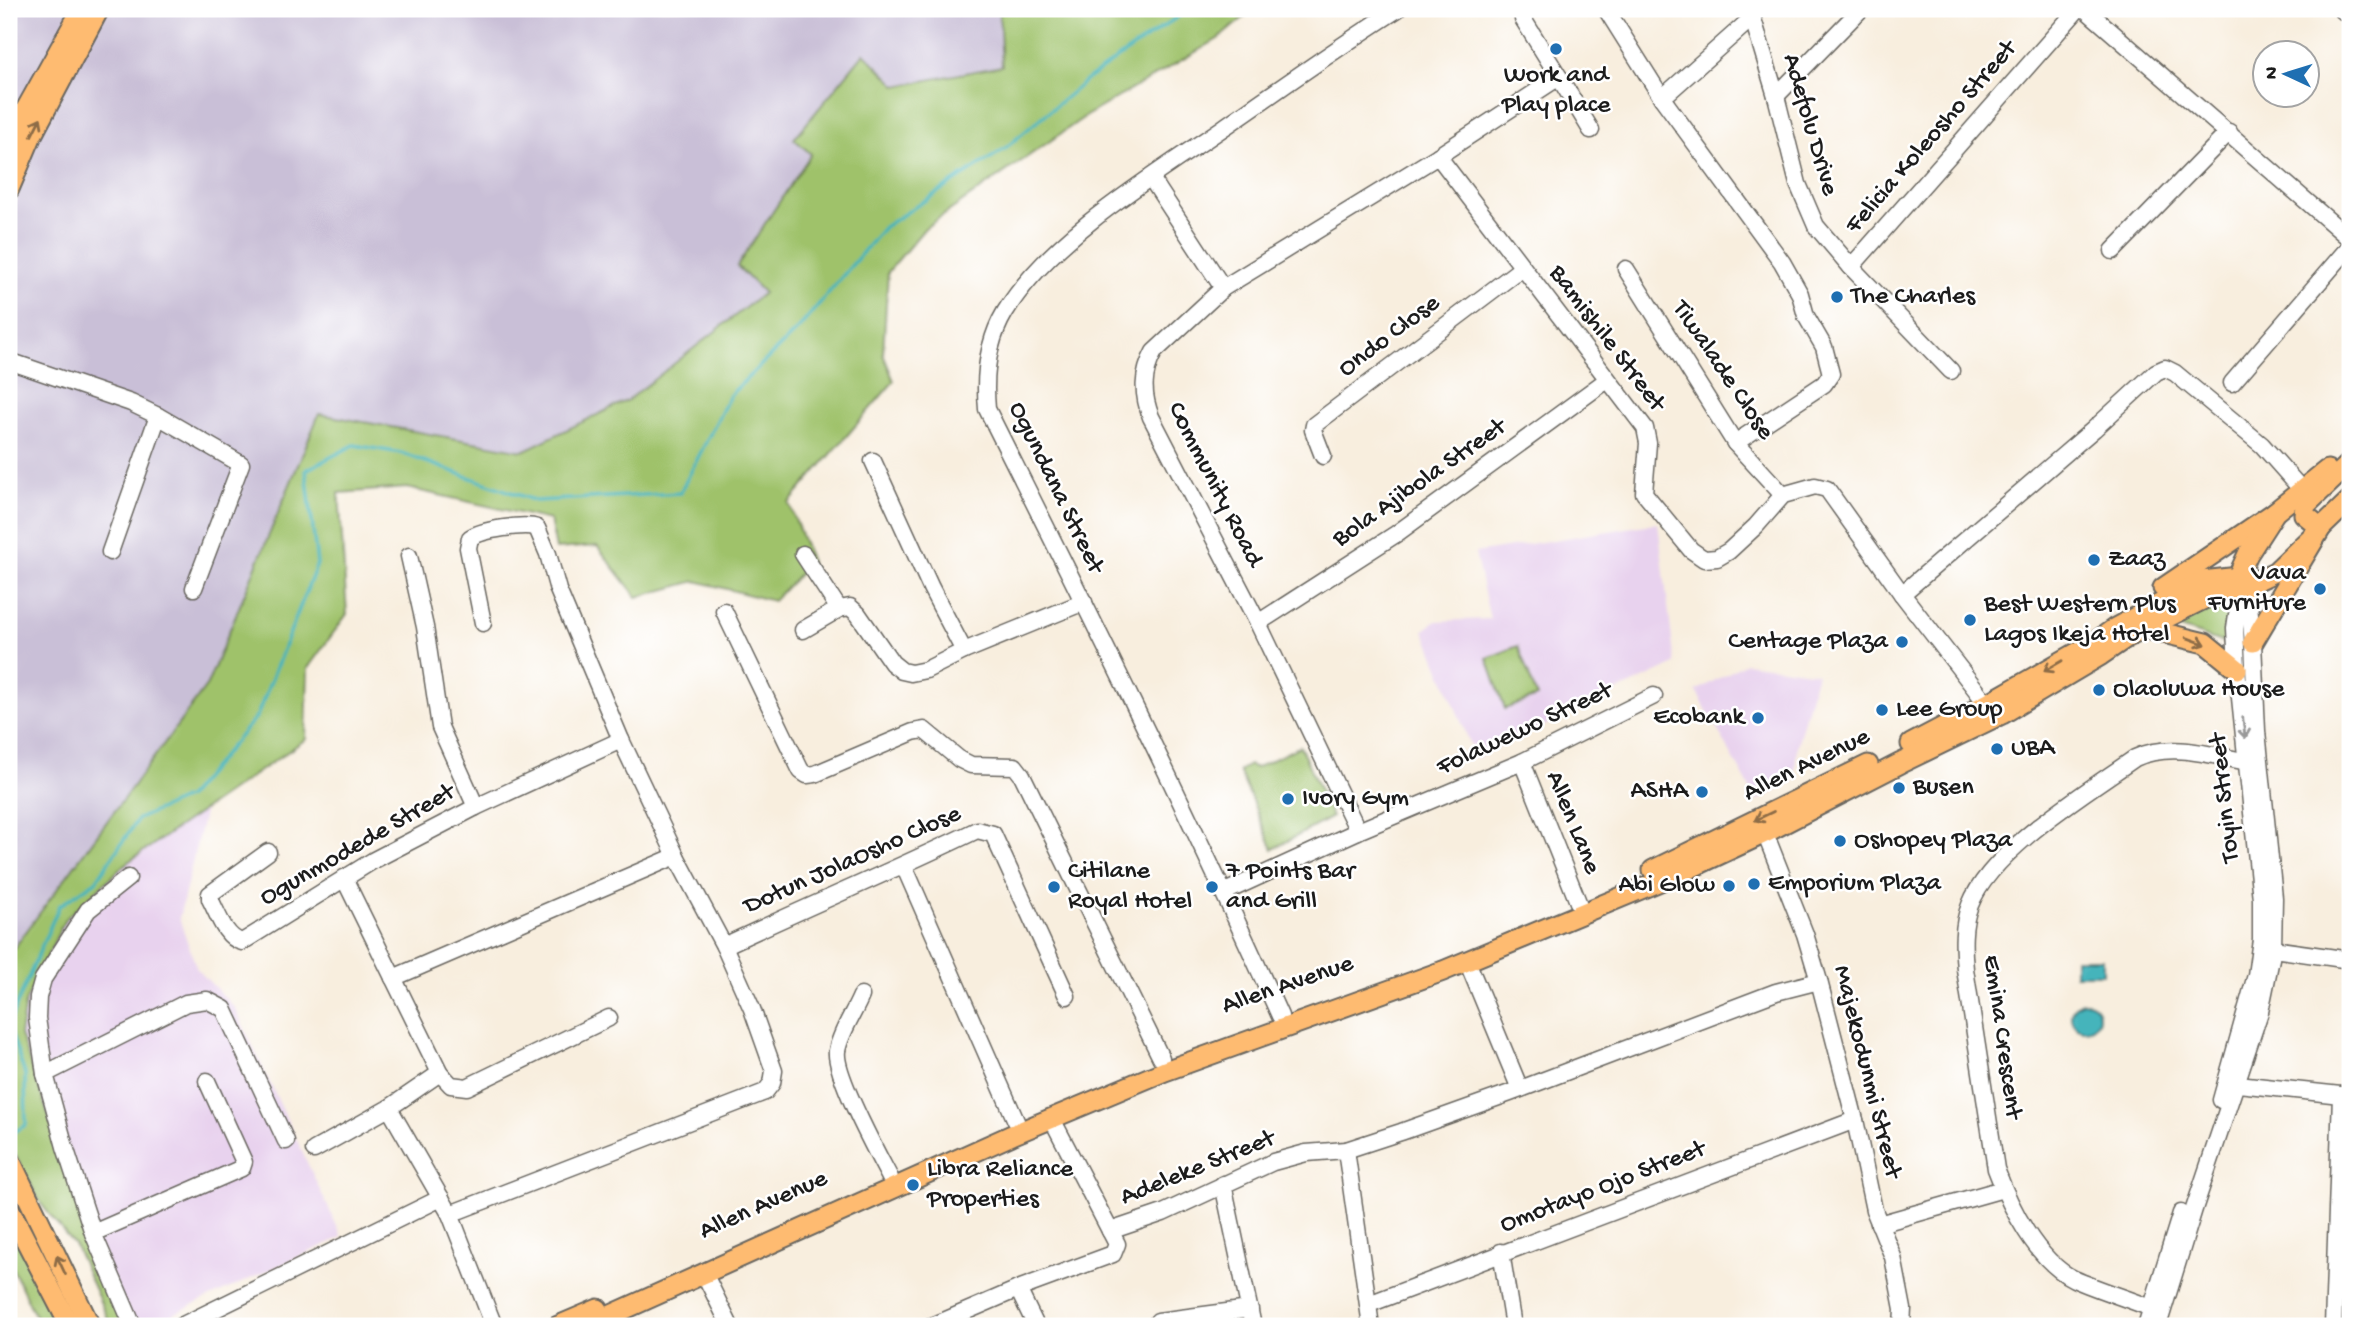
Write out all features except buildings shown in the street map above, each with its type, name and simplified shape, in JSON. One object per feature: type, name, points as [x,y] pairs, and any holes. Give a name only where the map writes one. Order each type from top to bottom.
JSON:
[{"type":"main road","points":[[9,146],[25,111],[82,9]]},
{"type":"main road","points":[[9,189],[31,137],[99,9]]},
{"type":"main road","points":[[2115,628],[2131,608],[2200,565],[2275,512],[2350,451]]},
{"type":"main road","points":[[2321,528],[2304,514],[2305,506],[2350,463]]},
{"type":"main road","points":[[2275,512],[2248,554],[2238,576],[2241,588],[2275,572],[2350,500]]},
{"type":"main road","points":[[2253,642],[2321,528]]},
{"type":"main road","name":"Allen Avenue","points":[[558,1326],[1161,1058],[1451,954],[1674,861],[1987,704],[2094,643],[2115,628],[2202,581],[2230,578],[2241,588]]},
{"type":"main road","name":"Allen Avenue","points":[[587,1326],[1165,1071],[1467,961],[1670,877],[1765,833],[1901,762],[2002,714],[2101,656],[2126,638],[2224,589],[2241,588]]},
{"type":"main road","points":[[2147,629],[2205,643],[2237,669]]},
{"type":"main road","points":[[9,1158],[90,1326]]},
{"type":"main road","points":[[9,1208],[68,1326]]},
{"type":"street","name":"Ogundana Street","points":[[1280,1016],[1225,892],[987,409],[985,380],[991,346],[1005,312],[1034,275],[1079,231],[1151,178],[1398,9]]},
{"type":"street","points":[[1606,9],[1662,98],[1782,262],[1800,294],[1806,316],[1824,347],[1829,362],[1831,374],[1824,384],[1735,443]]},
{"type":"street","points":[[1776,96],[1861,9]]},
{"type":"street","name":"Felicia Koleosho Street","points":[[1851,267],[2078,9]]},
{"type":"street","points":[[2084,9],[2230,132],[2350,239]]},
{"type":"street","points":[[2341,9],[2350,17]]},
{"type":"street","points":[[1662,98],[1751,13]]},
{"type":"street","name":"Adefolu Drive","points":[[1751,13],[1776,96],[1798,184],[1816,226],[1851,267],[1951,370]]},
{"type":"street","points":[[1523,19],[1591,130]]},
{"type":"street","name":"Community Road","points":[[1358,831],[1258,623],[1151,417],[1144,401],[1147,365],[1154,352],[1223,288],[1438,156],[1559,77]]},
{"type":"street","points":[[2113,251],[2230,132]]},
{"type":"street","name":"Bamishile Street","points":[[1438,156],[1645,428],[1648,443],[1644,494],[1691,550],[1704,559],[1717,558],[1729,551],[1783,495]]},
{"type":"street","points":[[1151,178],[1223,288]]},
{"type":"street","points":[[2232,383],[2350,246]]},
{"type":"street","name":"Ondo Close","points":[[1323,456],[1313,430],[1314,425],[1522,268]]},
{"type":"street","name":"Tiwalade Close","points":[[1626,269],[1735,443],[1783,495]]},
{"type":"street","points":[[9,361],[131,402],[241,464],[194,588]]},
{"type":"street","points":[[1902,594],[2094,429],[2156,372],[2165,368],[2175,373],[2262,445],[2302,490]]},
{"type":"street","name":"Bola Ajibola Street","points":[[1258,623],[1396,534],[1607,380]]},
{"type":"street","points":[[110,552],[158,416]]},
{"type":"street","points":[[873,461],[931,588],[964,651]]},
{"type":"street","points":[[1783,495],[1815,486],[1827,489],[1902,594],[1987,704]]},
{"type":"street","points":[[450,1214],[765,1092],[772,1083],[774,1071],[752,1009],[724,946],[676,856],[621,740],[558,590],[537,528],[524,526],[477,533],[470,538],[468,548],[483,622]]},
{"type":"street","points":[[803,554],[839,609]]},
{"type":"street","points":[[409,556],[425,627],[440,727],[476,807]]},
{"type":"street","name":"Toyin Street","points":[[2160,1326],[2194,1209],[2260,1012],[2273,949],[2274,898],[2258,731],[2253,642],[2248,596],[2241,588]]},
{"type":"street","name":"Toyin Street","points":[[2146,1326],[2214,1123],[2256,975],[2261,939],[2248,762],[2237,669],[2235,628],[2241,588]]},
{"type":"street","points":[[803,630],[839,609],[850,607],[858,614],[892,663],[902,671],[911,673],[926,670],[964,651],[1084,602]]},
{"type":"street","points":[[724,611],[802,771],[807,775],[913,732],[925,730],[959,759],[971,765],[1015,766],[1022,775],[1161,1058]]},
{"type":"street","name":"Folawewo Street","points":[[1225,892],[1358,831],[1522,762],[1654,696]]},
{"type":"street","name":"Ogunmodede Street","points":[[268,852],[210,894],[210,899],[229,935],[235,940],[242,942],[344,878],[476,807],[621,740]]},
{"type":"street","name":"Emina Crescent","points":[[2151,1308],[2072,1278],[2055,1265],[2043,1254],[2016,1215],[2003,1189],[1996,1169],[1965,970],[1963,947],[1966,920],[1975,894],[2023,838],[2135,758],[2151,751],[2168,749],[2248,762]]},
{"type":"street","name":"Allen Lane","points":[[1522,762],[1578,902]]},
{"type":"street","name":"Dotun JolaOsho Close","points":[[724,946],[815,903],[904,866],[977,830],[993,834],[1067,996]]},
{"type":"street","name":"Majekodunmi Street","points":[[1765,833],[1805,934],[1819,981],[1855,1120],[1874,1210],[1893,1257],[1903,1309],[1902,1326]]},
{"type":"street","points":[[393,978],[676,856]]},
{"type":"street","points":[[904,866],[1016,1121]]},
{"type":"street","points":[[128,878],[88,910],[43,979],[38,997],[37,1018],[45,1074],[65,1147],[93,1233],[133,1326]]},
{"type":"street","points":[[344,878],[440,1073],[451,1085],[467,1087],[609,1018]]},
{"type":"street","points":[[2273,949],[2350,960]]},
{"type":"street","points":[[1467,961],[1520,1089]]},
{"type":"street","name":"Adeleke Street","points":[[932,1326],[1018,1289],[1113,1254],[1117,1244],[1110,1231],[1163,1213],[1273,1162],[1306,1153],[1346,1150],[1520,1089],[1776,992],[1819,981]]},
{"type":"street","points":[[861,996],[839,1046],[837,1057],[857,1113],[890,1178]]},
{"type":"street","points":[[45,1074],[186,1003],[207,1000],[225,1009],[286,1141]]},
{"type":"street","points":[[314,1150],[390,1108],[440,1073]]},
{"type":"street","points":[[93,1233],[242,1168],[244,1162],[207,1081]]},
{"type":"street","points":[[2238,1084],[2346,1096],[2333,1326]]},
{"type":"street","points":[[390,1108],[450,1214],[494,1326]]},
{"type":"street","points":[[1052,1119],[1110,1231]]},
{"type":"street","name":"Omotayo Ojo Street","points":[[1369,1304],[1855,1120]]},
{"type":"street","points":[[1346,1150],[1371,1326]]},
{"type":"street","points":[[1223,1184],[1254,1326]]},
{"type":"street","points":[[1879,1224],[2003,1189]]},
{"type":"street","points":[[181,1326],[441,1198]]},
{"type":"street","points":[[1501,1252],[1513,1326]]},
{"type":"street","points":[[704,1273],[730,1326]]},
{"type":"street","points":[[1018,1289],[1036,1326]]},
{"type":"street","points":[[1158,1321],[1250,1309]]},
{"type":"shaded area","points":[[9,9],[999,9],[1002,66],[896,86],[863,54],[795,139],[811,153],[737,266],[764,293],[628,400],[522,451],[318,414],[207,685],[9,955],[9,220],[19,191],[9,179]]},
{"type":"shaded area","points":[[1658,523],[1675,664],[1476,758],[1424,630],[1436,621],[1490,619],[1475,553]]},
{"type":"shaded area","name":"Ecobank","points":[[1746,663],[1817,673],[1797,745],[1794,781],[1757,801],[1696,691]]},
{"type":"shaded area","points":[[205,809],[179,918],[197,969],[235,1008],[342,1237],[147,1326],[128,1326],[95,1246],[20,1035],[25,1003],[65,919],[128,862]]},
{"type":"green space","points":[[999,9],[1078,9],[1083,14],[1093,9],[1254,9],[1218,39],[1086,116],[925,228],[888,272],[883,354],[894,381],[789,503],[811,562],[773,601],[696,581],[637,597],[597,546],[556,549],[550,520],[407,488],[339,493],[347,614],[308,668],[306,739],[128,862],[65,919],[25,1003],[20,1035],[95,1246],[128,1326],[111,1326],[75,1246],[41,1204],[9,1143],[9,955],[207,685],[319,414],[523,451],[628,400],[764,293],[737,266],[811,154],[794,139],[864,53],[897,86],[1002,66]]},
{"type":"green space","points":[[2235,594],[2230,645],[2177,627],[2176,623]]},
{"type":"green space","points":[[1518,646],[1537,697],[1505,709],[1487,658]]},
{"type":"green space","name":"Ivory Gym","points":[[1300,746],[1332,817],[1273,849],[1239,771],[1249,765],[1256,768]]},
{"type":"green space","points":[[9,1220],[61,1326],[40,1326],[9,1261]]},
{"type":"water","points":[[2075,959],[2103,959],[2103,974],[2075,974]]},
{"type":"water","points":[[2085,1002],[2095,1006],[2099,1016],[2095,1026],[2085,1030],[2075,1026],[2071,1016],[2075,1006]]},
{"type":"waterway","points":[[9,1023],[59,906],[96,881],[138,819],[188,797],[257,716],[317,564],[306,470],[354,445],[401,453],[536,501],[680,493],[730,395],[798,329],[884,227],[1003,150],[1089,78],[1189,9]]},
{"type":"waterway","points":[[9,1028],[25,1074],[26,1125],[9,1135]]},
{"type":"place","name":"Work and Play place","points":[[1556,49]]},
{"type":"place","name":"The Charles","points":[[1837,297]]},
{"type":"place","name":"Zaaz","points":[[2094,560]]},
{"type":"place","name":"Vava Furniture","points":[[2320,589]]},
{"type":"place","name":"Best Western Plus Lagos Ikeja Hotel","points":[[1970,620]]},
{"type":"place","name":"Centage Plaza","points":[[1902,642]]},
{"type":"place","name":"Olaoluwa House","points":[[2099,690]]},
{"type":"place","name":"Lee Group","points":[[1882,710]]},
{"type":"place","name":"Ecobank","points":[[1758,718]]},
{"type":"place","name":"UBA","points":[[1997,749]]},
{"type":"place","name":"Busen","points":[[1899,788]]},
{"type":"place","name":"ASHA","points":[[1702,792]]},
{"type":"place","name":"Ivory Gym","points":[[1288,799]]},
{"type":"place","name":"Oshopey Plaza","points":[[1840,841]]},
{"type":"place","name":"Emporium Plaza","points":[[1754,884]]},
{"type":"place","name":"Abi Glow","points":[[1729,886]]},
{"type":"place","name":"Citilane Royal Hotel","points":[[1054,887]]},
{"type":"place","name":"7 Points Bar and Grill","points":[[1212,887]]},
{"type":"place","name":"Libra Reliance Properties","points":[[913,1185]]}]
